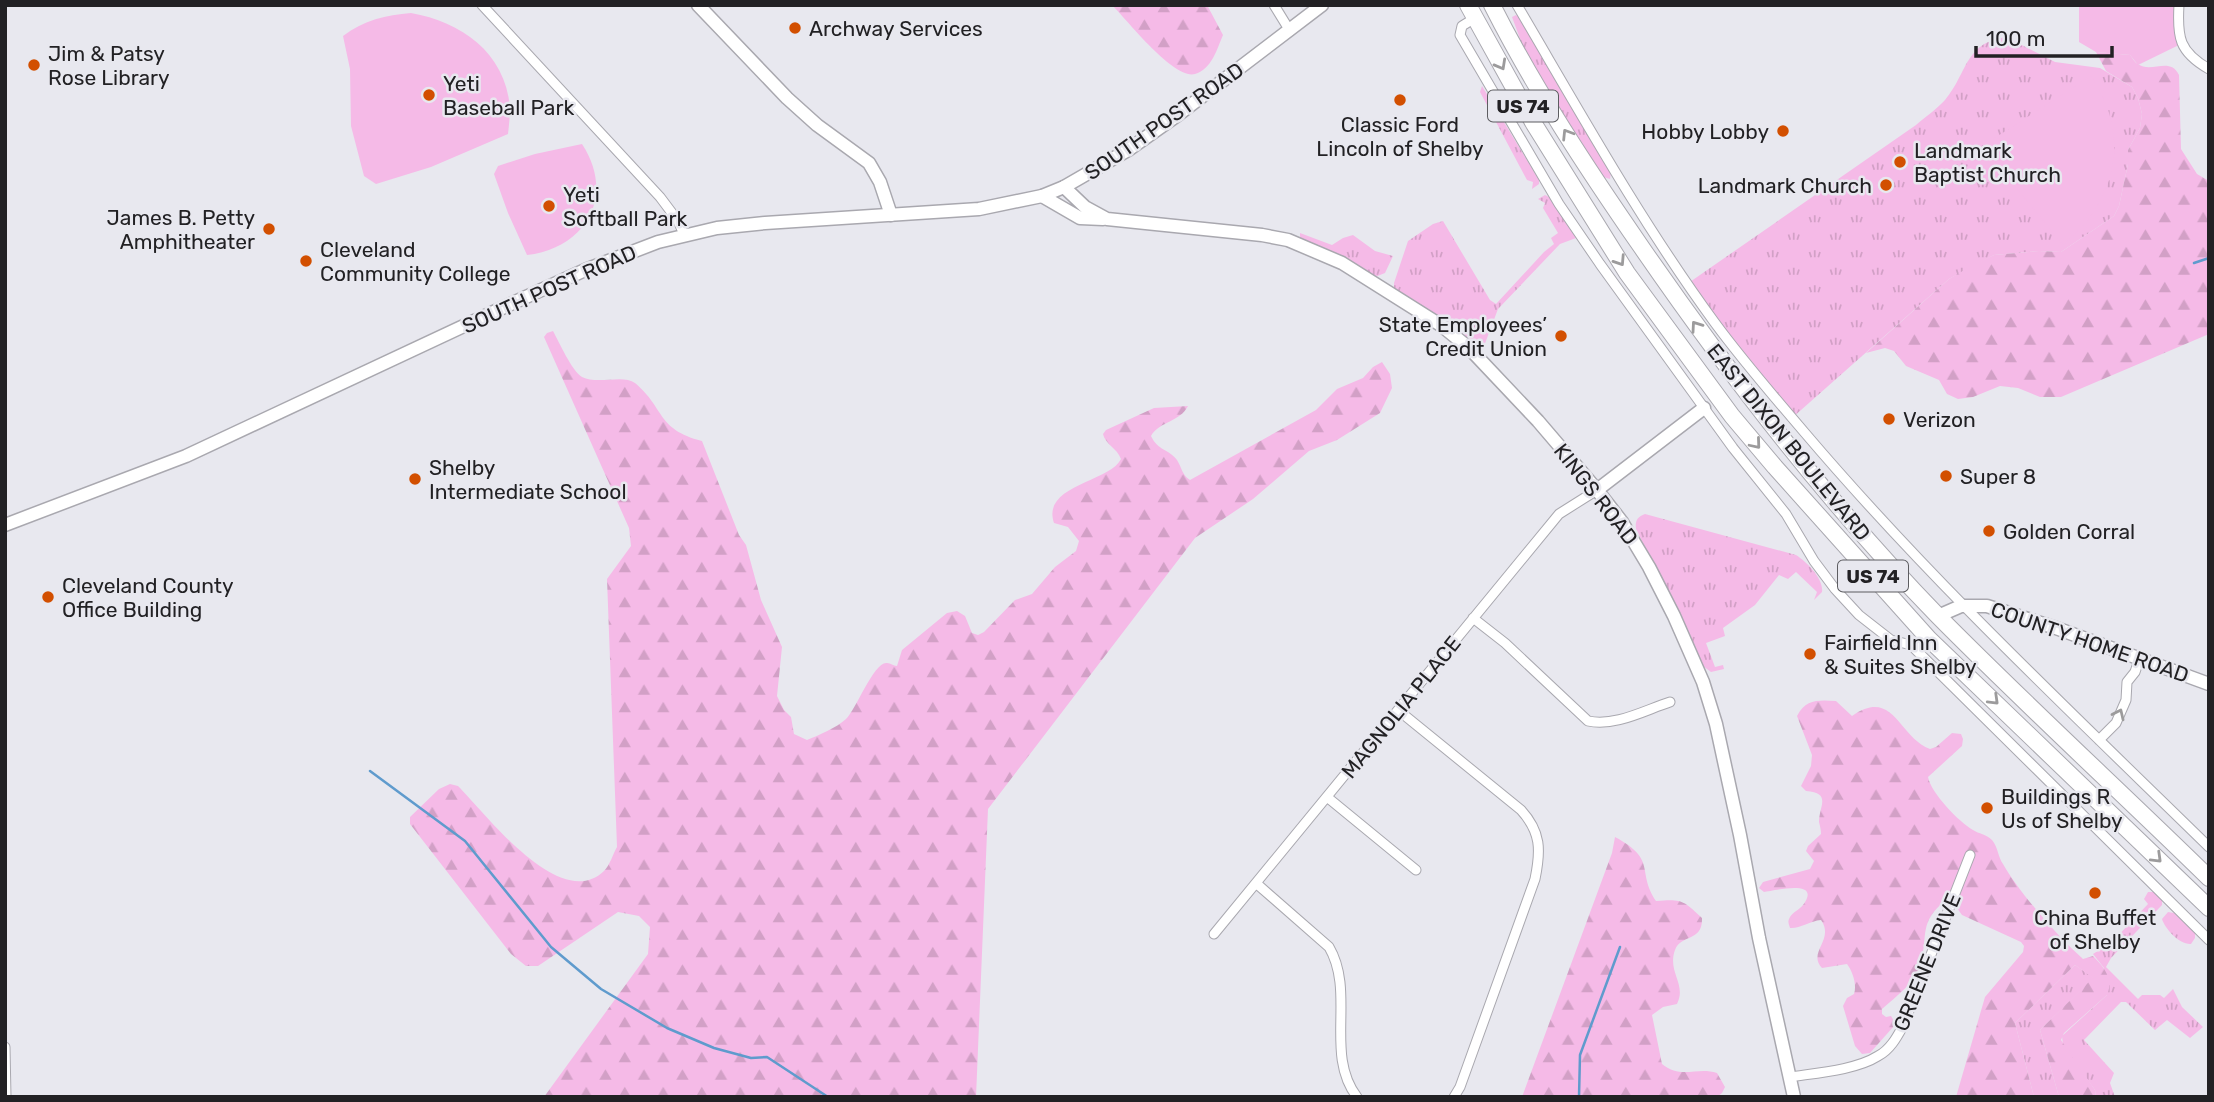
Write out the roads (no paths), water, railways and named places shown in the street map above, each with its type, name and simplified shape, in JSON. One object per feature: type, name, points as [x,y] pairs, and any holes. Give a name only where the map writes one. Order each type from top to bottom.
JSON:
[{"type":"highway","name":"EAST DIXON BOULEVARD","points":[[1492,5],[1528,71],[1603,192],[1696,327],[1833,500],[1938,615],[2209,877]]},
{"type":"highway","name":"EAST DIXON BOULEVARD","points":[[1471,12],[1561,169],[1627,273],[1741,426],[1929,639],[2209,908]]},
{"type":"highway","points":[[1836,536],[1853,545],[1922,613],[1931,617],[1938,615]]},
{"type":"highway","points":[[1929,639],[1942,635],[1950,639],[2058,741],[2072,745]]},
{"type":"street","points":[[482,5],[660,197],[678,220],[684,234]]},
{"type":"street","points":[[698,5],[787,99],[869,163],[880,182],[891,215]]},
{"type":"street","points":[[1274,5],[1290,32]]},
{"type":"street","name":"SOUTH POST ROAD","points":[[5,525],[186,456],[585,270],[684,234],[765,223],[979,209],[1042,196],[1064,187],[1128,150],[1290,32],[1321,6],[1335,5]]},
{"type":"street","name":"EAST DIXON BOULEVARD","points":[[1517,5],[1621,180],[1690,287],[1750,368],[1851,487],[1961,606],[2209,847]]},
{"type":"street","points":[[2179,5],[2177,29],[2181,44],[2191,57],[2209,69]]},
{"type":"street","name":"EAST DIXON BOULEVARD","points":[[1471,12],[1460,35],[1544,179],[1606,273],[1733,449],[1786,514],[1814,561],[1835,589],[1880,633],[1898,643],[1911,645],[2209,940]]},
{"type":"street","points":[[1544,179],[1561,169]]},
{"type":"street","points":[[1603,192],[1621,180]]},
{"type":"street","name":"KINGS ROAD","points":[[1064,187],[1085,207],[1107,219],[1262,235],[1288,240],[1342,263],[1442,326],[1469,348],[1538,421],[1597,490],[1635,541],[1674,616],[1703,682],[1716,724],[1735,810],[1759,938],[1794,1097]]},
{"type":"street","points":[[1042,196],[1080,218],[1107,219]]},
{"type":"street","points":[[1597,490],[1704,408]]},
{"type":"street","name":"MAGNOLIA PLACE","points":[[1214,934],[1559,514],[1597,490]]},
{"type":"street","name":"COUNTY HOME ROAD","points":[[1938,615],[1961,606],[1987,606],[2140,657],[2209,684]]},
{"type":"street","points":[[1473,618],[1505,643],[1588,721],[1615,721],[1671,702]]},
{"type":"street","points":[[1911,645],[1929,639]]},
{"type":"street","points":[[2099,740],[2116,723],[2126,700],[2127,682],[2135,672],[2140,657]]},
{"type":"street","points":[[1398,710],[1521,810],[1531,821],[1540,851],[1535,879],[1460,1087],[1454,1097]]},
{"type":"street","points":[[1327,797],[1416,870]]},
{"type":"street","name":"GREENE DRIVE","points":[[1790,1077],[1865,1062],[1878,1057],[1890,1046],[1903,1026],[1970,855]]},
{"type":"street","points":[[1256,884],[1329,947],[1336,959],[1341,977],[1342,1060],[1349,1087],[1357,1097]]},
{"type":"street","points":[[5,1046],[6,1097]]},
{"type":"waterway","points":[[2194,263],[2209,258]]},
{"type":"waterway","points":[[370,771],[465,841],[551,947],[601,989],[667,1028],[714,1048],[751,1058],[767,1057],[828,1097]]},
{"type":"waterway","points":[[1579,1097],[1580,1055],[1620,947]]},
{"type":"place","name":"Archway Services","points":[[795,28]]},
{"type":"place","name":"Jim & Patsy Rose Library","points":[[34,65]]},
{"type":"place","name":"Yeti Baseball Park","points":[[429,95]]},
{"type":"place","name":"Classic Ford Lincoln of Shelby","points":[[1400,100]]},
{"type":"place","name":"Hobby Lobby","points":[[1783,131]]},
{"type":"place","name":"Landmark Baptist Church","points":[[1900,162]]},
{"type":"place","name":"Landmark Church","points":[[1886,185]]},
{"type":"place","name":"Yeti Softball Park","points":[[549,206]]},
{"type":"place","name":"James B. Petty Amphitheater","points":[[269,229]]},
{"type":"place","name":"Cleveland Community College","points":[[306,261]]},
{"type":"place","name":"State Employees’ Credit Union","points":[[1561,336]]},
{"type":"place","name":"Verizon","points":[[1889,419]]},
{"type":"place","name":"Super 8","points":[[1946,476]]},
{"type":"place","name":"Shelby Intermediate School","points":[[415,479]]},
{"type":"place","name":"Golden Corral","points":[[1989,531]]},
{"type":"place","name":"Cleveland County Office Building","points":[[48,597]]},
{"type":"place","name":"Fairfield Inn & Suites Shelby","points":[[1810,654]]},
{"type":"place","name":"Buildings R Us of Shelby","points":[[1987,808]]},
{"type":"place","name":"China Buffet of Shelby","points":[[2095,893]]}]
